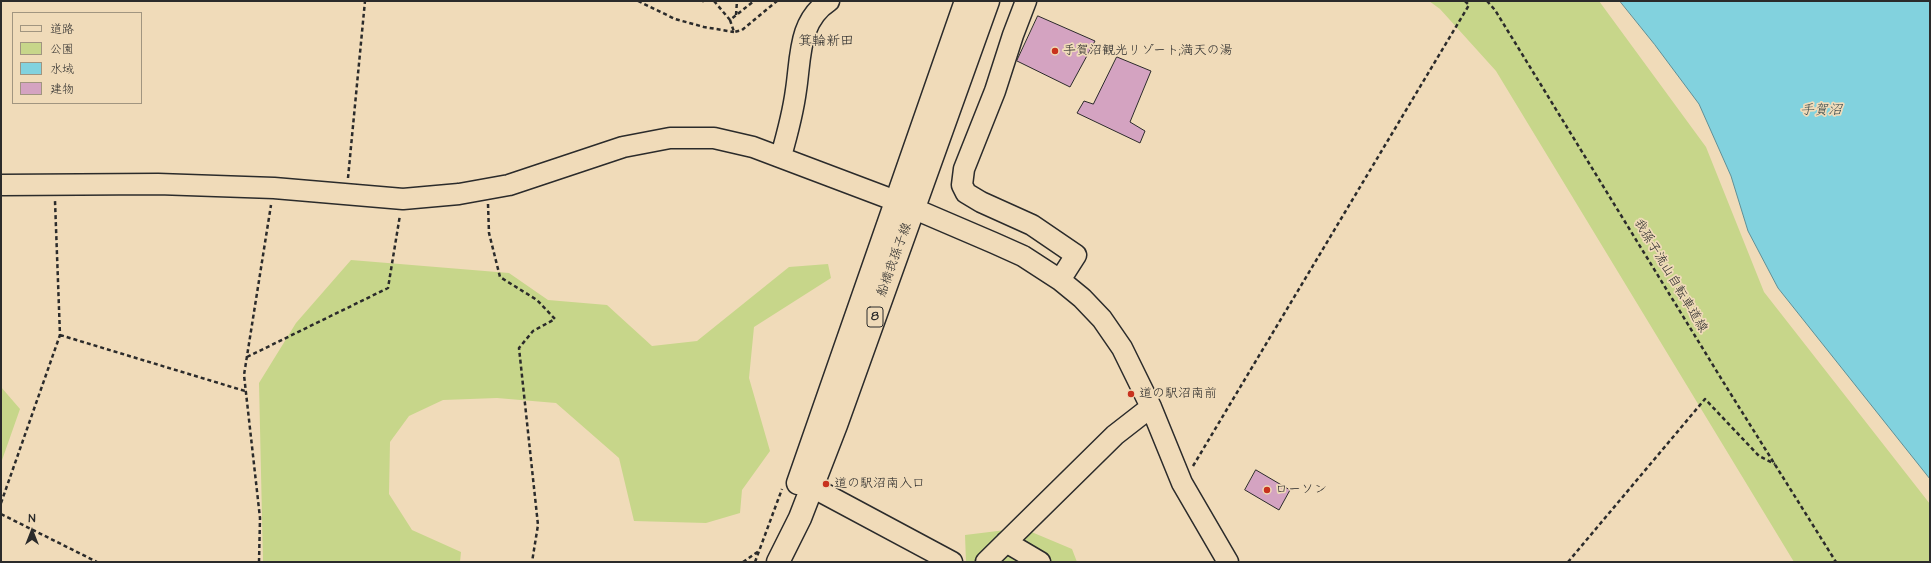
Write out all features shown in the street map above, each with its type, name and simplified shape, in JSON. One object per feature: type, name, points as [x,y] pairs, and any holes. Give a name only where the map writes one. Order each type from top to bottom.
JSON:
[{"type":"main road","name":"船橋我孫子線","points":[[766,556],[787,514],[905,205],[988,1]]},
{"type":"main road","name":"船橋我孫子線","points":[[778,562],[800,518],[812,487],[905,205],[963,2]]},
{"type":"street","points":[[781,156],[796,90],[800,52],[809,9],[822,6],[829,1]]},
{"type":"street","points":[[1026,1],[1013,35],[995,91],[964,169],[962,185],[966,194],[1032,225],[1076,255],[1060,280]]},
{"type":"street","points":[[1,185],[158,184],[274,188],[402,199],[459,194],[509,185],[623,148],[670,138],[714,138],[753,147],[781,156],[905,205],[1023,256],[1060,280],[1082,298],[1106,325],[1122,348],[1151,407],[1182,483],[1228,562]]},
{"type":"street","points":[[986,562],[1115,435],[1151,407]]},
{"type":"street","points":[[812,487],[952,562]]},
{"type":"street","points":[[1006,542],[1040,562]]},
{"type":"path","points":[[346,195],[365,1]]},
{"type":"path","points":[[638,1],[675,19],[704,28],[734,32],[742,30],[777,1]]},
{"type":"path","points":[[714,1],[730,20],[734,32]]},
{"type":"path","points":[[736,15],[737,1]]},
{"type":"path","points":[[730,20],[754,1]]},
{"type":"path","points":[[1182,483],[1469,5],[1465,1]]},
{"type":"path","name":"我孫子流山自転車道線","points":[[1487,1],[1495,10],[1836,562]]},
{"type":"path","points":[[1,503],[60,335],[55,184]]},
{"type":"path","points":[[259,562],[260,518],[244,375],[274,188]]},
{"type":"path","points":[[487,189],[489,233],[500,277],[538,300],[556,319],[533,331],[519,348],[538,525],[532,562]]},
{"type":"path","points":[[246,357],[388,288],[402,199]]},
{"type":"path","points":[[60,335],[246,391]]},
{"type":"path","points":[[1568,562],[1705,399],[1759,456],[1775,465]]},
{"type":"path","points":[[1,514],[97,562]]},
{"type":"path","points":[[743,562],[766,556]]},
{"type":"green space","points":[[1429,1],[1599,1],[1706,147],[1764,292],[1930,504],[1930,562],[1794,562],[1496,71],[1440,9]]},
{"type":"green space","points":[[351,260],[509,273],[548,300],[607,305],[652,346],[697,341],[789,267],[828,264],[831,278],[754,327],[749,378],[770,451],[742,490],[740,513],[706,523],[634,521],[619,458],[556,403],[497,398],[443,400],[409,416],[390,442],[389,494],[412,530],[461,552],[460,562],[263,562],[259,383],[296,323]]},
{"type":"green space","points":[[1,387],[20,409],[1,463]]},
{"type":"green space","points":[[1022,528],[1072,549],[1077,562],[966,562],[965,535]]},
{"type":"water","name":"手賀沼","points":[[1620,1],[1930,1],[1930,479],[1778,288],[1748,231],[1731,176],[1699,104]]},
{"type":"building","name":"手賀沼観光リゾート;満天の湯","points":[[1038,16],[1095,41],[1070,87],[1017,61]]},
{"type":"building","points":[[1117,57],[1151,71],[1130,122],[1145,131],[1140,143],[1077,113],[1084,101],[1093,104]]},
{"type":"building","points":[[1256,470],[1290,490],[1279,510],[1245,490]]},
{"type":"place","name":"手賀沼観光リゾート;満天の湯","points":[[1055,51]]},
{"type":"place","name":"道の駅沼南前","points":[[1131,394]]},
{"type":"place","name":"道の駅沼南入口","points":[[826,484]]},
{"type":"place","name":"ローソン","points":[[1267,490]]},
{"type":"district","name":"箕輪新田","points":[[826,42]]}]
